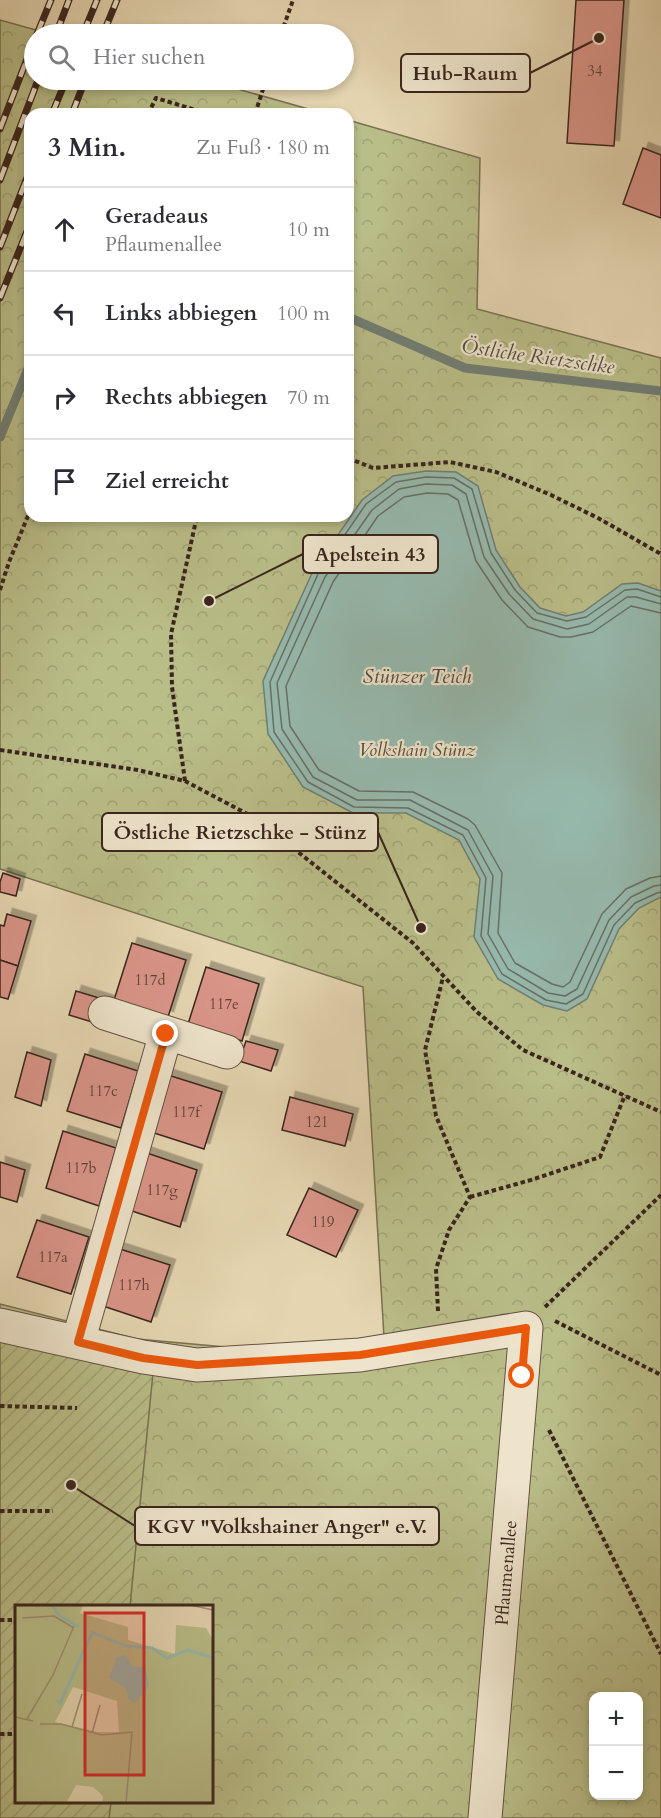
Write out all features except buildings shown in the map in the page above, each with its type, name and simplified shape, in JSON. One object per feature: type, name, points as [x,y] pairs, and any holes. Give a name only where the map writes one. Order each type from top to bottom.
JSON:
[{"type":"street","points":[[105,1013],[227,1052]]},
{"type":"street","points":[[78,1342],[166,1034]]},
{"type":"street","points":[[0,1325],[143,1358],[197,1365],[360,1355],[541,1325]]},
{"type":"street","name":"Pflaumenallee","points":[[485,1818],[541,1325]]},
{"type":"path","points":[[285,24],[293,0]]},
{"type":"path","points":[[257,108],[263,90]]},
{"type":"path","points":[[151,108],[156,98],[189,108]]},
{"type":"path","points":[[354,460],[374,468],[450,462],[496,472],[598,518],[661,554]]},
{"type":"path","points":[[0,590],[26,522]]},
{"type":"path","points":[[185,781],[172,687],[171,634],[196,522]]},
{"type":"path","points":[[0,750],[138,770],[185,781],[255,818],[413,943],[477,1012],[523,1050],[661,1112]]},
{"type":"path","points":[[443,976],[425,1050],[436,1116],[470,1197]]},
{"type":"path","points":[[443,1342],[437,1307],[436,1269],[449,1230],[470,1197],[600,1157],[625,1095]]},
{"type":"path","points":[[661,1195],[539,1313],[541,1325],[661,1375]]},
{"type":"path","points":[[0,1406],[77,1408]]},
{"type":"path","points":[[545,1421],[661,1654]]},
{"type":"path","points":[[0,1511],[53,1511]]},
{"type":"green space","name":"Volkshain Stünz","points":[[0,20],[24,27],[24,90],[241,90],[305,108],[24,108],[24,522],[354,522],[354,122],[480,158],[477,309],[661,358],[661,1818],[0,1818],[0,1304],[137,1339],[237,1348],[384,1337],[363,987],[0,869]]},
{"type":"green space","points":[[0,1337],[154,1363],[130,1605],[15,1605],[15,1803],[111,1803],[109,1818],[0,1818]]},
{"type":"water","name":"Stünzer Teich","points":[[426,471],[456,472],[478,486],[496,550],[520,587],[540,608],[566,616],[583,612],[622,584],[638,583],[661,591],[661,897],[639,908],[619,929],[587,999],[567,1011],[543,1005],[498,979],[474,937],[480,879],[459,840],[406,813],[353,813],[303,787],[268,734],[263,681],[313,571],[347,522],[354,522],[354,512],[362,500],[393,476]]},
{"type":"waterway","name":"Östliche Rietzschke","points":[[354,320],[465,368],[661,391]]},
{"type":"waterway","points":[[0,437],[24,379]]},
{"type":"railway","points":[[41,24],[51,0]]},
{"type":"railway","points":[[60,24],[69,0]]},
{"type":"railway","points":[[87,24],[97,0]]},
{"type":"railway","points":[[107,24],[117,0]]},
{"type":"railway","points":[[0,129],[24,67]]},
{"type":"railway","points":[[27,108],[34,90]]},
{"type":"railway","points":[[54,108],[62,90]]},
{"type":"railway","points":[[74,108],[81,90]]},
{"type":"railway","points":[[0,180],[24,117]]},
{"type":"railway","points":[[0,247],[24,185]]},
{"type":"railway","points":[[0,298],[24,239]]},
{"type":"place","name":"Hub-Raum","points":[[599,38]]},
{"type":"place","name":"Apelstein 43","points":[[209,601]]},
{"type":"place","name":"Östliche Rietzschke - Stünz","points":[[421,928]]},
{"type":"place","name":"KGV \"Volkshainer Anger\" e.V.","points":[[71,1485]]},
{"type":"route","points":[[166,1034],[78,1342],[143,1358],[197,1365],[360,1355],[526,1328],[522,1376]]}]
